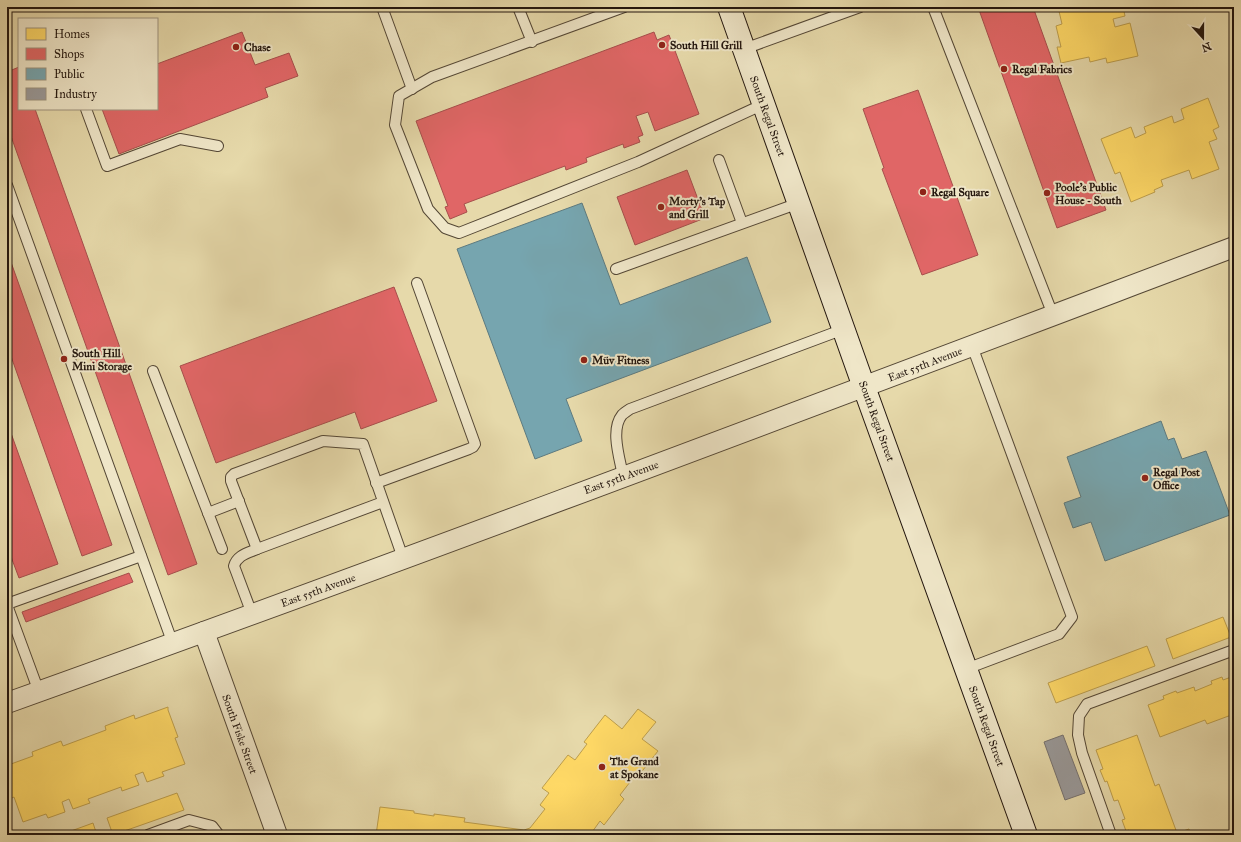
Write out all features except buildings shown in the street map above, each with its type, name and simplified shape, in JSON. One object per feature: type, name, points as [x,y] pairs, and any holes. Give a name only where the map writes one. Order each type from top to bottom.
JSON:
[{"type":"main road","name":"South Regal Street","points":[[730,7],[864,387],[1026,835]]},
{"type":"street","name":"East 55th Avenue","points":[[7,703],[173,644],[864,387],[1234,247]]},
{"type":"street","name":"South Fiske Street","points":[[204,632],[277,835]]},
{"type":"lane","points":[[382,7],[412,89]]},
{"type":"lane","points":[[518,7],[532,42]]},
{"type":"lane","points":[[624,7],[532,42],[432,77],[399,96],[395,125],[428,208],[445,228],[460,233],[638,162],[764,104]]},
{"type":"lane","points":[[744,49],[860,7]]},
{"type":"lane","points":[[933,7],[1053,315]]},
{"type":"lane","points":[[86,110],[106,166],[180,140],[218,146]]},
{"type":"lane","points":[[719,160],[742,224]]},
{"type":"lane","points":[[7,185],[173,644]]},
{"type":"lane","points":[[616,269],[799,203]]},
{"type":"lane","points":[[376,483],[473,448],[475,444],[417,283]]},
{"type":"lane","points":[[623,476],[616,436],[617,426],[622,415],[630,409],[844,329]]},
{"type":"lane","points":[[966,669],[1059,634],[1072,617],[972,346]]},
{"type":"lane","points":[[153,371],[222,549]]},
{"type":"lane","points":[[257,549],[231,481],[231,477],[234,474],[323,441],[363,444],[403,558]]},
{"type":"lane","points":[[208,513],[239,501]]},
{"type":"lane","points":[[252,614],[234,566],[235,561],[239,557],[383,502]]},
{"type":"lane","points":[[39,692],[7,604],[141,556]]},
{"type":"lane","points":[[1112,835],[1082,753],[1078,735],[1079,716],[1087,704],[1234,650]]},
{"type":"lane","points":[[148,835],[189,820],[212,826],[219,835]]},
{"type":"place","name":"South Hill Grill","points":[[662,45]]},
{"type":"place","name":"Chase","points":[[236,47]]},
{"type":"place","name":"Regal Fabrics","points":[[1004,69]]},
{"type":"place","name":"Regal Square","points":[[923,192]]},
{"type":"place","name":"Poole's Public House - South","points":[[1047,193]]},
{"type":"place","name":"Morty's Tap and Grill","points":[[661,207]]},
{"type":"place","name":"South Hill Mini Storage","points":[[64,359]]},
{"type":"place","name":"Müv Fitness","points":[[584,360]]},
{"type":"place","name":"Regal Post Office","points":[[1145,478]]},
{"type":"place","name":"The Grand at Spokane","points":[[602,767]]}]
